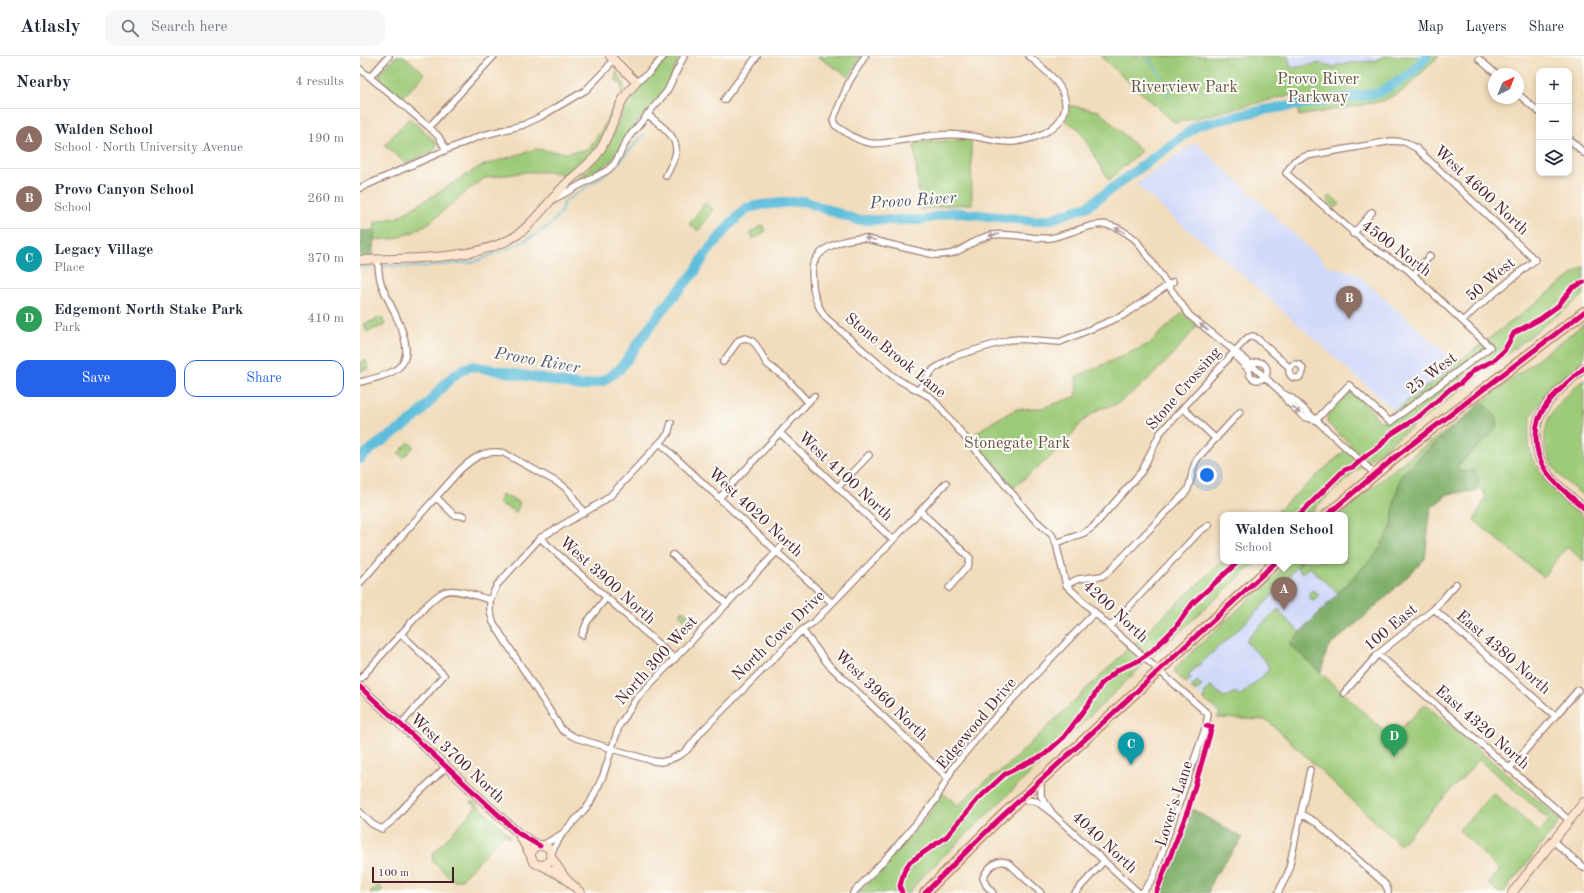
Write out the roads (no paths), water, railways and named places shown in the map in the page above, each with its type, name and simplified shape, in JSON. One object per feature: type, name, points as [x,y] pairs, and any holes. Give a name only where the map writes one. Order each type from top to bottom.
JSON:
[{"type":"highway","points":[[1331,512],[1375,474],[1584,312]]},
{"type":"highway","points":[[925,893],[967,850],[1041,780],[1274,564]]},
{"type":"main road","points":[[360,260],[442,256],[479,251],[497,245],[517,235],[534,220],[562,187],[596,155],[604,142],[624,96],[636,82],[612,57]]},
{"type":"main road","points":[[1584,368],[1552,398],[1543,410],[1537,424],[1536,443],[1539,458],[1548,474],[1557,485],[1584,508]]},
{"type":"main road","name":"West 3700 North","points":[[360,687],[518,833],[541,846]]},
{"type":"main road","points":[[1512,893],[1584,802]]},
{"type":"main road","name":"West 3700 North","points":[[518,833],[531,856]]},
{"type":"main road","points":[[565,878],[534,862],[531,856],[534,849],[541,846],[547,848],[565,878],[578,892]]},
{"type":"main road","points":[[541,865],[548,862],[550,855]]},
{"type":"street","points":[[370,78],[389,56]]},
{"type":"street","points":[[429,127],[494,56]]},
{"type":"street","points":[[636,82],[649,73],[664,56]]},
{"type":"street","points":[[552,200],[608,170],[615,163],[628,138],[667,91],[684,56]]},
{"type":"street","points":[[724,100],[757,56]]},
{"type":"street","points":[[865,56],[847,89],[833,120],[834,125],[871,144],[961,134],[1011,142],[1049,132],[1059,123],[1064,112],[1065,100],[1062,91],[1055,81],[1029,56]]},
{"type":"street","points":[[360,188],[486,134],[523,125],[540,117],[586,90],[608,67],[612,57]]},
{"type":"street","points":[[1479,58],[1490,68]]},
{"type":"street","points":[[360,69],[429,127],[439,137],[446,150]]},
{"type":"street","points":[[1524,99],[1536,109]]},
{"type":"street","points":[[647,114],[670,133],[676,145],[676,154],[666,176]]},
{"type":"street","points":[[1570,140],[1584,153]]},
{"type":"street","name":"4500 North","points":[[1407,143],[1392,141],[1306,156],[1294,161],[1286,173],[1353,234],[1406,269],[1490,347]]},
{"type":"street","name":"West 4600 North","points":[[1407,143],[1416,148],[1535,260]]},
{"type":"street","points":[[1353,234],[1372,212]]},
{"type":"street","name":"Stone Brook Lane","points":[[1056,543],[1052,535],[1032,517],[932,398],[919,390],[902,383],[893,376],[826,318],[819,310],[815,299],[812,273],[814,264],[824,250],[851,238],[863,238],[935,255],[944,255],[953,253],[970,242],[992,235],[1008,234],[1034,238],[1051,238],[1099,224],[1112,226],[1126,232],[1136,240],[1168,286]]},
{"type":"street","points":[[1413,275],[1430,256]]},
{"type":"street","points":[[360,382],[392,372],[401,365],[406,354],[406,342],[381,284],[378,259]]},
{"type":"street","name":"50 West","points":[[1463,321],[1475,309],[1535,260]]},
{"type":"street","points":[[919,390],[926,378],[934,369],[955,356],[1009,340],[1019,339],[1060,342],[1122,316],[1174,282]]},
{"type":"street","points":[[1168,286],[1190,316],[1250,367]]},
{"type":"street","name":"Stone Crossing","points":[[1056,543],[1084,533],[1093,528],[1142,471],[1160,433],[1247,338],[1253,336],[1258,339],[1290,368]]},
{"type":"street","points":[[723,362],[739,340],[745,338],[751,340],[756,345],[767,364],[787,379],[808,402]]},
{"type":"street","name":"25 West","points":[[1316,420],[1349,385],[1390,422],[1490,347]]},
{"type":"street","points":[[1255,362],[1260,362],[1267,368],[1266,373],[1263,376],[1260,380],[1255,380],[1249,374],[1250,367],[1255,362]]},
{"type":"street","points":[[1263,376],[1281,392],[1293,399],[1375,474]]},
{"type":"street","points":[[719,498],[814,396]]},
{"type":"street","points":[[1183,408],[1216,439]]},
{"type":"street","points":[[1066,585],[1078,579],[1102,576],[1109,571],[1187,491],[1190,485],[1193,466],[1197,459],[1240,412]]},
{"type":"street","points":[[360,679],[427,605],[445,592],[452,590],[490,600],[497,585],[540,538],[584,513],[610,496],[660,443],[669,432],[671,423]]},
{"type":"street","name":"West 4100 North","points":[[780,433],[893,540]]},
{"type":"street","name":"West 4020 North","points":[[660,443],[832,603]]},
{"type":"street","points":[[360,583],[470,461],[486,452],[499,452],[508,455],[565,487],[584,513]]},
{"type":"street","points":[[838,487],[869,455]]},
{"type":"street","name":"North Cove Drive","points":[[490,600],[490,610],[493,622],[558,726],[568,735],[653,761],[669,760],[682,754],[692,745],[701,732],[802,630],[814,622],[946,483]]},
{"type":"street","points":[[436,497],[454,515],[464,516]]},
{"type":"street","points":[[920,511],[970,558],[968,566],[949,588]]},
{"type":"street","points":[[1110,627],[1199,532],[1209,525]]},
{"type":"street","name":"West 3900 North","points":[[540,538],[675,659]]},
{"type":"street","name":"North 300 West","points":[[550,855],[562,834],[590,803],[600,782],[619,726],[637,698],[786,542]]},
{"type":"street","name":"4200 North","points":[[1056,543],[1066,585],[1110,627],[1208,714],[1204,733],[1158,867],[1153,878],[1142,893]]},
{"type":"street","points":[[673,555],[727,604]]},
{"type":"street","name":"100 East","points":[[1344,693],[1378,654],[1434,609],[1456,584]]},
{"type":"street","points":[[582,635],[587,622],[606,598]]},
{"type":"street","name":"East 4380 North","points":[[1434,609],[1555,716]]},
{"type":"street","name":"Edgewood Drive","points":[[853,893],[891,853],[935,801],[954,766],[990,723],[1095,612]]},
{"type":"street","name":"West 3960 North","points":[[802,630],[828,664],[947,777]]},
{"type":"street","points":[[401,634],[444,675],[401,724]]},
{"type":"street","name":"East 4320 North","points":[[1378,654],[1509,769],[1570,820]]},
{"type":"street","points":[[1509,769],[1578,690]]},
{"type":"street","points":[[360,812],[372,824],[382,829],[392,821],[406,805],[446,767]]},
{"type":"street","points":[[1278,893],[1288,873],[1310,770]]},
{"type":"street","name":"4040 North","points":[[1041,780],[1041,796],[1052,813]]},
{"type":"street","name":"4040 North","points":[[1020,800],[1036,801],[1052,813],[1139,893]]},
{"type":"street","points":[[1301,814],[1317,823],[1385,884],[1388,892]]},
{"type":"street","name":"North 300 West","points":[[541,846],[562,834]]},
{"type":"street","points":[[1553,841],[1584,868]]},
{"type":"street","points":[[994,893],[986,885],[984,876],[990,868],[999,861],[1008,863],[1041,893]]},
{"type":"street","points":[[1075,893],[1104,861]]},
{"type":"waterway","points":[[1146,56],[1154,65],[1166,86],[1170,98]]},
{"type":"waterway","name":"Provo River","points":[[360,459],[419,414],[443,386],[456,374],[472,366],[582,386],[603,381],[620,369],[661,311],[695,272],[705,255],[730,224],[747,208],[803,201],[857,220],[922,220],[952,212],[1035,221],[1051,219],[1088,206],[1198,125],[1263,110],[1378,93],[1410,74],[1427,56]]},
{"type":"waterway","points":[[616,166],[644,134]]},
{"type":"waterway","points":[[380,266],[420,267],[474,262],[521,243],[549,226],[561,212],[564,202],[609,172]]},
{"type":"waterway","points":[[360,267],[377,266]]},
{"type":"place","name":"Provo Canyon School","points":[[1349,319]]},
{"type":"place","name":"Walden School","points":[[1284,610]]},
{"type":"place","name":"Edgemont North Stake Park","points":[[1394,757]]},
{"type":"place","name":"Legacy Village","points":[[1131,765]]},
{"type":"park label","name":"Riverview Park","points":[[1184,88]]},
{"type":"park label","name":"Provo River Parkway","points":[[1318,89]]},
{"type":"park label","name":"Stonegate Park","points":[[1017,444]]}]
